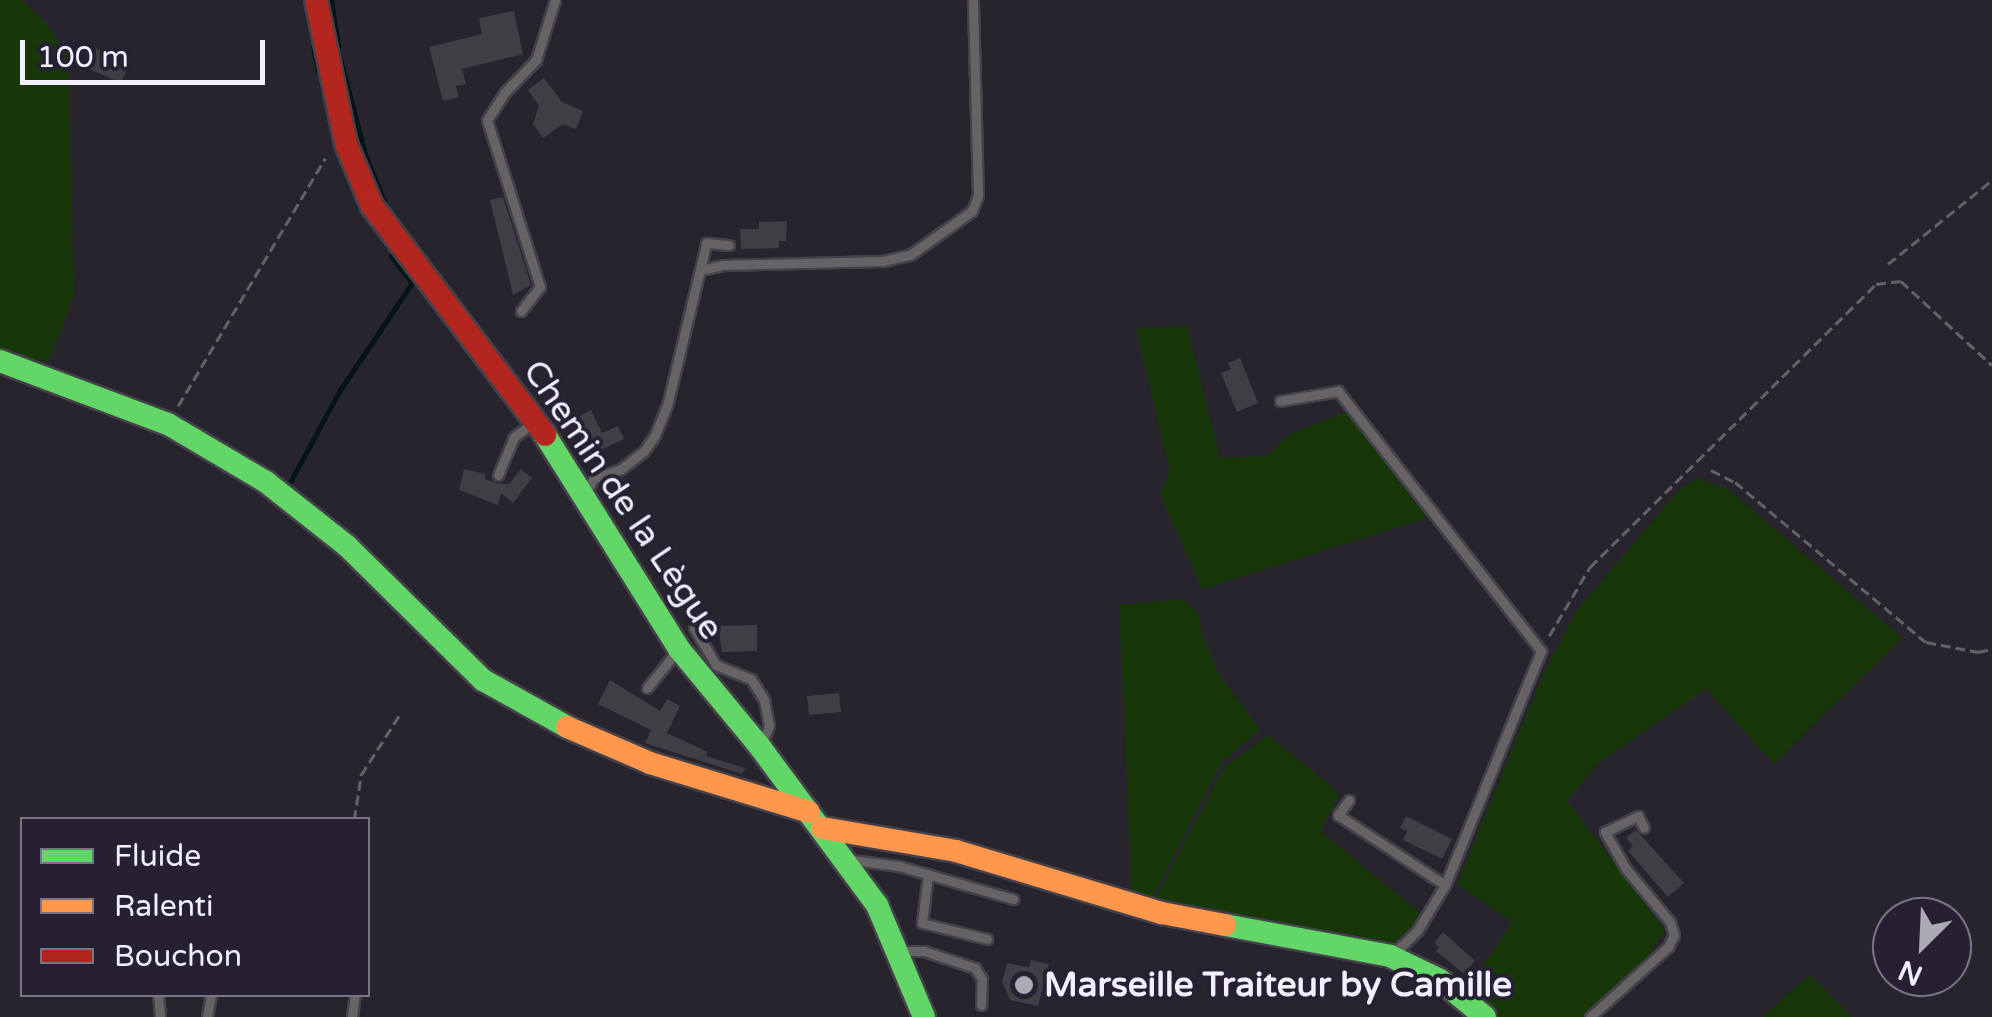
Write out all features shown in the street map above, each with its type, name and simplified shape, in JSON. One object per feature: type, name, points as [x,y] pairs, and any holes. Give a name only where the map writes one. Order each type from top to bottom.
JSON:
[{"type":"street","name":"Chemin de la Lègue","points":[[316,0],[326,64],[346,144],[372,206],[416,270],[535,420],[679,649],[760,747],[877,905],[924,1017]]},
{"type":"street","points":[[0,361],[168,424],[220,452],[313,516],[483,680],[536,712],[650,763],[816,820],[956,852],[1162,913],[1390,956],[1440,980],[1484,1017]]},
{"type":"lane","points":[[521,311],[540,287],[487,120],[505,92],[536,60],[555,0]]},
{"type":"lane","points":[[700,270],[722,265],[883,261],[910,255],[972,211],[978,196],[973,0]]},
{"type":"lane","points":[[581,498],[594,478],[621,469],[655,435],[668,406],[706,243],[729,245]]},
{"type":"lane","points":[[1280,401],[1338,391],[1541,650],[1445,885],[1418,931],[1390,956]]},
{"type":"lane","points":[[498,475],[514,438],[535,420]]},
{"type":"lane","points":[[694,628],[716,665],[751,679],[764,700],[769,726],[760,747]]},
{"type":"lane","points":[[647,688],[679,649]]},
{"type":"lane","points":[[1349,800],[1338,814],[1445,885]]},
{"type":"lane","points":[[1590,1017],[1668,947],[1674,934],[1670,922],[1626,869],[1605,832],[1638,816],[1644,828]]},
{"type":"lane","points":[[845,858],[928,874],[1013,898]]},
{"type":"lane","points":[[928,874],[922,923],[987,939]]},
{"type":"lane","points":[[896,951],[924,951],[975,968],[982,979],[981,1005]]},
{"type":"path","points":[[168,424],[325,158]]},
{"type":"path","points":[[1888,264],[1992,180]]},
{"type":"path","points":[[1541,650],[1590,568],[1876,284],[1901,281],[1992,365]]},
{"type":"path","points":[[1711,470],[1735,482],[1926,642],[1978,652],[1992,650]]},
{"type":"path","points":[[354,817],[361,774],[400,714]]},
{"type":"green space","points":[[0,0],[21,0],[45,22],[68,56],[74,296],[49,361],[14,360],[0,354]]},
{"type":"green space","points":[[1187,326],[1220,458],[1267,456],[1290,434],[1346,412],[1427,518],[1202,589],[1160,494],[1170,472],[1136,328]]},
{"type":"green space","points":[[1698,478],[1729,490],[1902,638],[1774,764],[1706,689],[1596,765],[1567,801],[1665,930],[1647,958],[1583,1017],[1497,1017],[1467,991],[1512,922],[1457,884],[1543,675],[1577,610],[1679,490]]},
{"type":"green space","points":[[1183,599],[1200,616],[1201,632],[1219,675],[1260,730],[1221,763],[1150,903],[1132,895],[1119,605]]},
{"type":"green space","points":[[1268,735],[1340,794],[1320,831],[1420,913],[1414,928],[1385,950],[1153,904],[1224,767]]},
{"type":"green space","points":[[1810,975],[1852,1017],[1762,1017]]},
{"type":"building","points":[[514,11],[523,54],[462,69],[466,84],[456,86],[459,97],[443,101],[429,47],[482,34],[479,18]]},
{"type":"building","points":[[96,49],[130,63],[121,83],[87,68]]},
{"type":"building","points":[[544,78],[562,102],[583,111],[576,129],[563,124],[543,138],[533,124],[539,106],[528,90]]},
{"type":"building","points":[[503,197],[531,285],[513,295],[490,200]]},
{"type":"building","points":[[787,221],[786,241],[779,241],[779,248],[741,249],[740,229],[759,229],[759,222]]},
{"type":"building","points":[[1240,358],[1258,403],[1237,412],[1221,373],[1231,369],[1228,363]]},
{"type":"building","points":[[591,410],[602,433],[618,426],[624,439],[593,454],[575,418]]},
{"type":"building","points":[[464,469],[486,474],[485,479],[496,483],[509,484],[521,469],[532,478],[513,503],[501,493],[498,505],[459,490]]},
{"type":"building","points":[[757,625],[757,651],[722,652],[718,626]]},
{"type":"building","points":[[610,680],[660,711],[667,699],[680,706],[667,733],[708,752],[706,756],[745,768],[742,774],[645,743],[651,730],[598,704]]},
{"type":"building","points":[[839,693],[841,712],[809,715],[807,696]]},
{"type":"building","points":[[1406,816],[1452,839],[1442,859],[1403,840],[1407,831],[1400,828]]},
{"type":"building","points":[[1636,830],[1684,883],[1668,897],[1628,851],[1633,846],[1626,838]]},
{"type":"building","points":[[1443,932],[1475,961],[1464,974],[1436,951],[1439,947],[1434,943]]},
{"type":"building","name":"Marseille Traiteur by Camille","points":[[1031,960],[1049,964],[1038,1006],[1010,1000],[1002,982],[1007,963],[1029,967]]},
{"type":"waterway","points":[[331,0],[338,46]]},
{"type":"waterway","points":[[313,47],[318,70]]},
{"type":"waterway","points":[[341,62],[365,154],[387,209]]},
{"type":"waterway","points":[[288,486],[340,390],[412,283],[391,256]]},
{"type":"traffic: fast","points":[[0,361],[168,424],[266,482],[347,546],[483,680],[567,727]]},
{"type":"traffic: fast","points":[[545,435],[679,649],[760,747],[877,905],[924,1017]]},
{"type":"traffic: fast","points":[[1225,925],[1390,956],[1440,980],[1485,1017]]},
{"type":"traffic: slow","points":[[567,727],[650,763],[809,812]]},
{"type":"traffic: slow","points":[[822,828],[956,851],[1162,913],[1225,925]]},
{"type":"traffic: jam","points":[[316,0],[346,144],[372,206],[545,435]]},
{"type":"place","name":"Marseille Traiteur by Camille","points":[[1024,985]]}]
